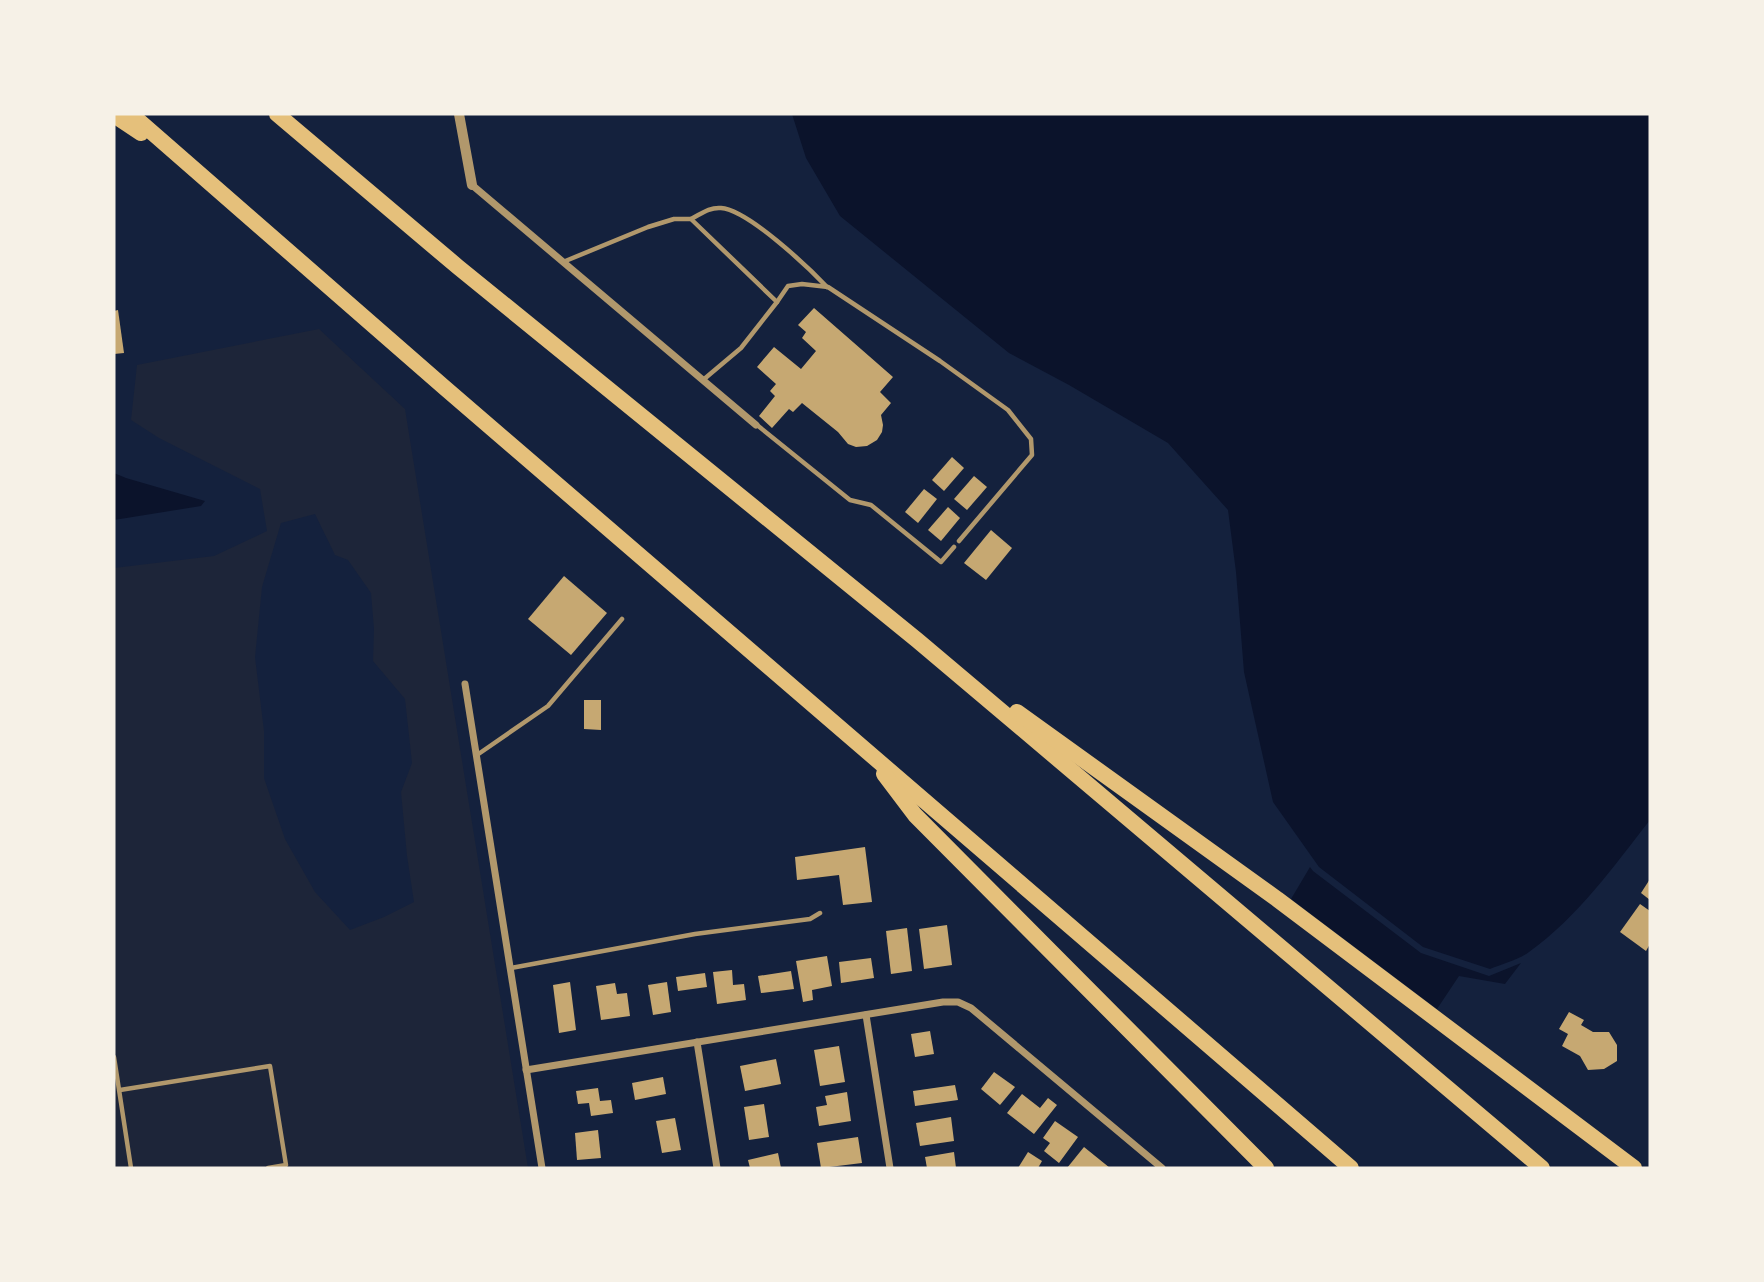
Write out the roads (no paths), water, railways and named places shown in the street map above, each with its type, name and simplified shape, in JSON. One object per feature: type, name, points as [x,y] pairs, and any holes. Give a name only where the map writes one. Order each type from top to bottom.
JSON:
[{"type":"highway","points":[[131,114],[1351,1168]]},
{"type":"highway","points":[[277,114],[458,267],[918,640],[1542,1168]]},
{"type":"highway","points":[[114,115],[198,171]]},
{"type":"highway","points":[[918,640],[1277,899],[1634,1168]]},
{"type":"highway","points":[[866,750],[915,815],[1266,1168]]},
{"type":"street","points":[[459,114],[472,186],[756,425]]},
{"type":"street","points":[[465,684],[542,1168]]},
{"type":"street","points":[[526,1070],[943,1002],[958,1002],[971,1008],[1162,1168]]},
{"type":"street","points":[[866,1015],[890,1168]]},
{"type":"street","points":[[697,1042],[717,1168]]},
{"type":"lane","points":[[563,262],[648,227],[674,219],[691,219],[710,209],[724,208],[747,219],[784,246],[828,287],[1008,410],[1031,439],[1032,456],[959,541]]},
{"type":"lane","points":[[691,219],[777,302]]},
{"type":"lane","points":[[703,380],[741,348],[788,286],[802,284],[828,287]]},
{"type":"lane","points":[[756,425],[850,500],[871,505],[941,562],[954,547]]},
{"type":"lane","points":[[476,755],[548,706],[622,619]]},
{"type":"lane","points":[[510,968],[695,934],[810,919],[820,914]]},
{"type":"lane","points":[[114,1057],[131,1168]]},
{"type":"lane","points":[[120,1090],[270,1066],[286,1167],[268,1168]]}]
